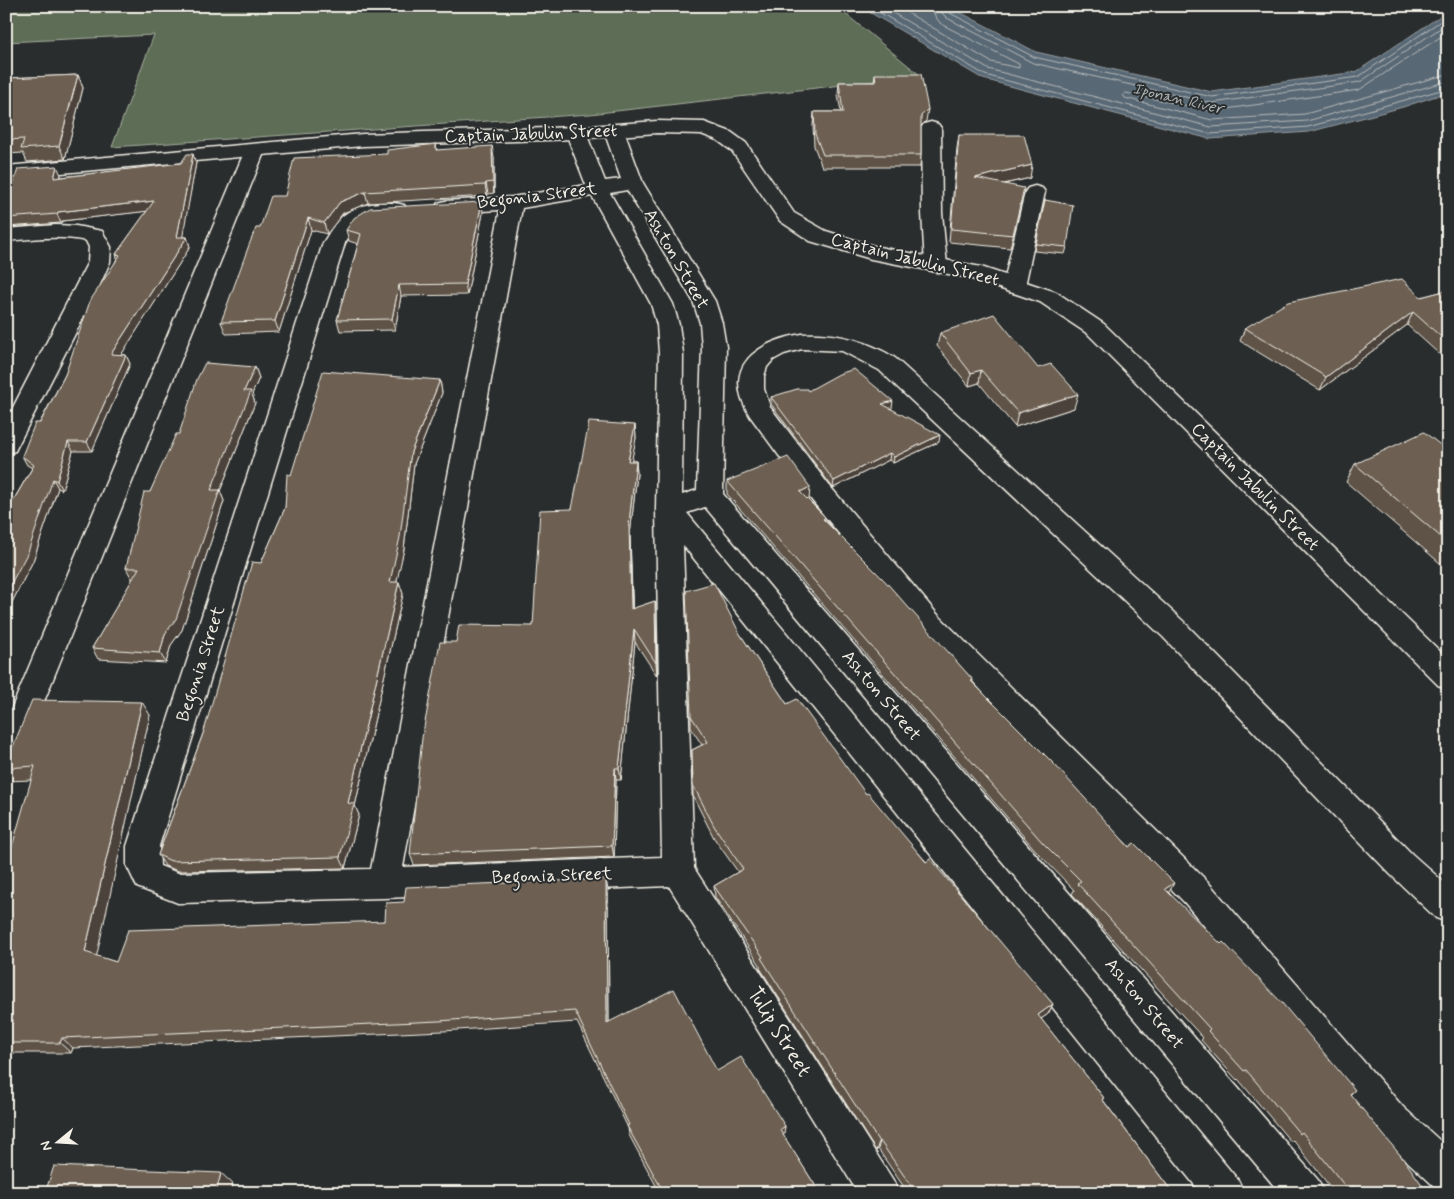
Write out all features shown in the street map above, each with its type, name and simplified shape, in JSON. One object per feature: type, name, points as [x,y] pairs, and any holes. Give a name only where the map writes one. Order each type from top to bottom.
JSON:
[{"type":"street","name":"Captain Jabulin Street","points":[[6,172],[363,140],[576,133],[657,127],[704,128],[724,136],[739,147],[770,194],[788,217],[818,236],[871,252],[973,272],[1048,297],[1096,329],[1448,677]]},
{"type":"street","points":[[931,128],[932,213],[936,265]]},
{"type":"street","name":"Ashton Street","points":[[614,131],[632,183],[704,301],[711,323],[714,348],[710,496],[1305,1193]]},
{"type":"street","name":"Ashton Street","points":[[576,133],[598,189],[662,304],[668,325],[671,353],[669,509],[678,871]]},
{"type":"street","points":[[6,758],[255,150]]},
{"type":"street","name":"Begonia Street","points":[[632,183],[512,203],[368,211],[352,217],[344,225],[334,243],[143,846],[141,866],[150,879],[178,888],[384,883],[678,871]]},
{"type":"street","points":[[1014,286],[1035,192]]},
{"type":"street","points":[[384,883],[512,203]]},
{"type":"street","points":[[6,235],[76,232],[94,236],[100,248],[99,262],[88,289],[6,445]]},
{"type":"street","points":[[1448,907],[1401,864],[1173,629],[887,364],[871,354],[843,343],[818,340],[786,344],[763,356],[752,376],[753,396],[759,410],[819,491],[928,623],[1196,892],[1390,1120],[1448,1174]]},
{"type":"street","points":[[710,496],[669,509],[1225,1193]]},
{"type":"street","name":"Tulip Street","points":[[678,871],[880,1193]]},
{"type":"green space","points":[[6,6],[836,6],[921,76],[590,114],[112,147],[154,35],[6,42]]},
{"type":"water","name":"Iponan River","points":[[859,6],[948,6],[1036,52],[1212,92],[1356,72],[1448,11],[1448,92],[1403,107],[1309,132],[1210,139],[983,79]]},
{"type":"building","points":[[875,74],[921,74],[928,109],[921,116],[921,155],[823,155],[815,134],[814,112],[843,112],[839,82],[876,82]]},
{"type":"building","points":[[78,75],[59,146],[21,149],[24,139],[6,140],[6,78]]},
{"type":"building","points":[[959,135],[1024,135],[1032,165],[975,178],[1024,188],[1013,235],[951,229]]},
{"type":"building","points":[[436,144],[436,150],[492,146],[493,182],[486,183],[485,185],[365,192],[340,202],[324,223],[308,218],[275,321],[221,322],[249,245],[256,228],[260,228],[271,196],[285,196],[294,158],[387,154],[387,150]]},
{"type":"building","points":[[187,154],[193,154],[177,237],[187,237],[111,354],[126,355],[87,442],[68,442],[57,481],[53,479],[28,552],[6,593],[6,513],[34,465],[22,456],[35,423],[40,423],[65,375],[90,301],[120,255],[116,254],[154,201],[58,212],[57,214],[6,218],[6,206],[18,169],[57,166],[54,178],[181,163]]},
{"type":"building","points":[[1045,200],[1073,205],[1067,247],[1036,244]]},
{"type":"building","points":[[482,202],[465,284],[399,285],[392,319],[337,320],[361,234],[346,230],[354,218],[370,208]]},
{"type":"building","points":[[1402,279],[1421,297],[1448,290],[1448,343],[1413,312],[1326,377],[1245,328],[1288,302]]},
{"type":"building","points":[[994,314],[1038,368],[1051,364],[1078,394],[1018,413],[981,370],[971,373],[940,333]]},
{"type":"building","points":[[205,363],[255,367],[244,391],[251,391],[211,490],[220,490],[176,619],[165,634],[160,653],[92,648],[139,568],[126,568],[144,492],[150,492],[176,434],[179,434],[197,379]]},
{"type":"building","points":[[854,369],[893,401],[882,404],[940,435],[894,457],[890,453],[834,481],[771,397],[797,389],[807,389],[808,391],[839,374]]},
{"type":"building","points":[[323,371],[440,380],[411,452],[400,537],[390,582],[399,582],[348,803],[354,804],[340,857],[171,861],[158,855],[204,731],[252,562],[261,563],[285,508],[287,474],[291,475]]},
{"type":"building","points":[[589,422],[635,425],[628,461],[636,461],[629,523],[631,609],[655,601],[656,663],[634,629],[619,768],[615,768],[612,846],[410,854],[422,738],[440,642],[456,642],[459,625],[533,626],[540,510],[572,509]]},
{"type":"building","points":[[1424,432],[1448,451],[1448,543],[1355,464]]},
{"type":"building","points":[[788,457],[810,487],[800,492],[825,517],[823,519],[885,581],[973,680],[971,681],[1055,765],[1129,847],[1134,843],[1174,883],[1165,889],[1221,944],[1223,942],[1282,1003],[1355,1090],[1350,1094],[1405,1161],[1428,1193],[1358,1193],[1353,1186],[1348,1190],[1302,1132],[1300,1134],[1246,1070],[1244,1071],[1208,1031],[1210,1029],[1077,883],[1081,881],[1042,842],[727,481]]},
{"type":"building","points":[[714,583],[740,634],[787,704],[797,699],[866,794],[868,793],[926,862],[930,859],[1053,1004],[1038,1015],[1104,1098],[1102,1099],[1173,1193],[916,1193],[879,1142],[761,958],[763,957],[714,886],[743,869],[714,826],[693,785],[692,750],[708,742],[691,716],[686,591]]},
{"type":"building","points":[[32,700],[142,702],[85,952],[116,962],[128,930],[385,921],[386,903],[404,902],[406,887],[606,879],[607,1023],[674,989],[717,1071],[741,1057],[785,1126],[780,1130],[820,1193],[664,1193],[627,1126],[629,1125],[575,1011],[439,1021],[62,1038],[60,1043],[6,1043],[6,868],[35,766],[6,768],[6,757],[9,756]]},
{"type":"building","points":[[54,1166],[221,1173],[216,1193],[45,1193]]}]
